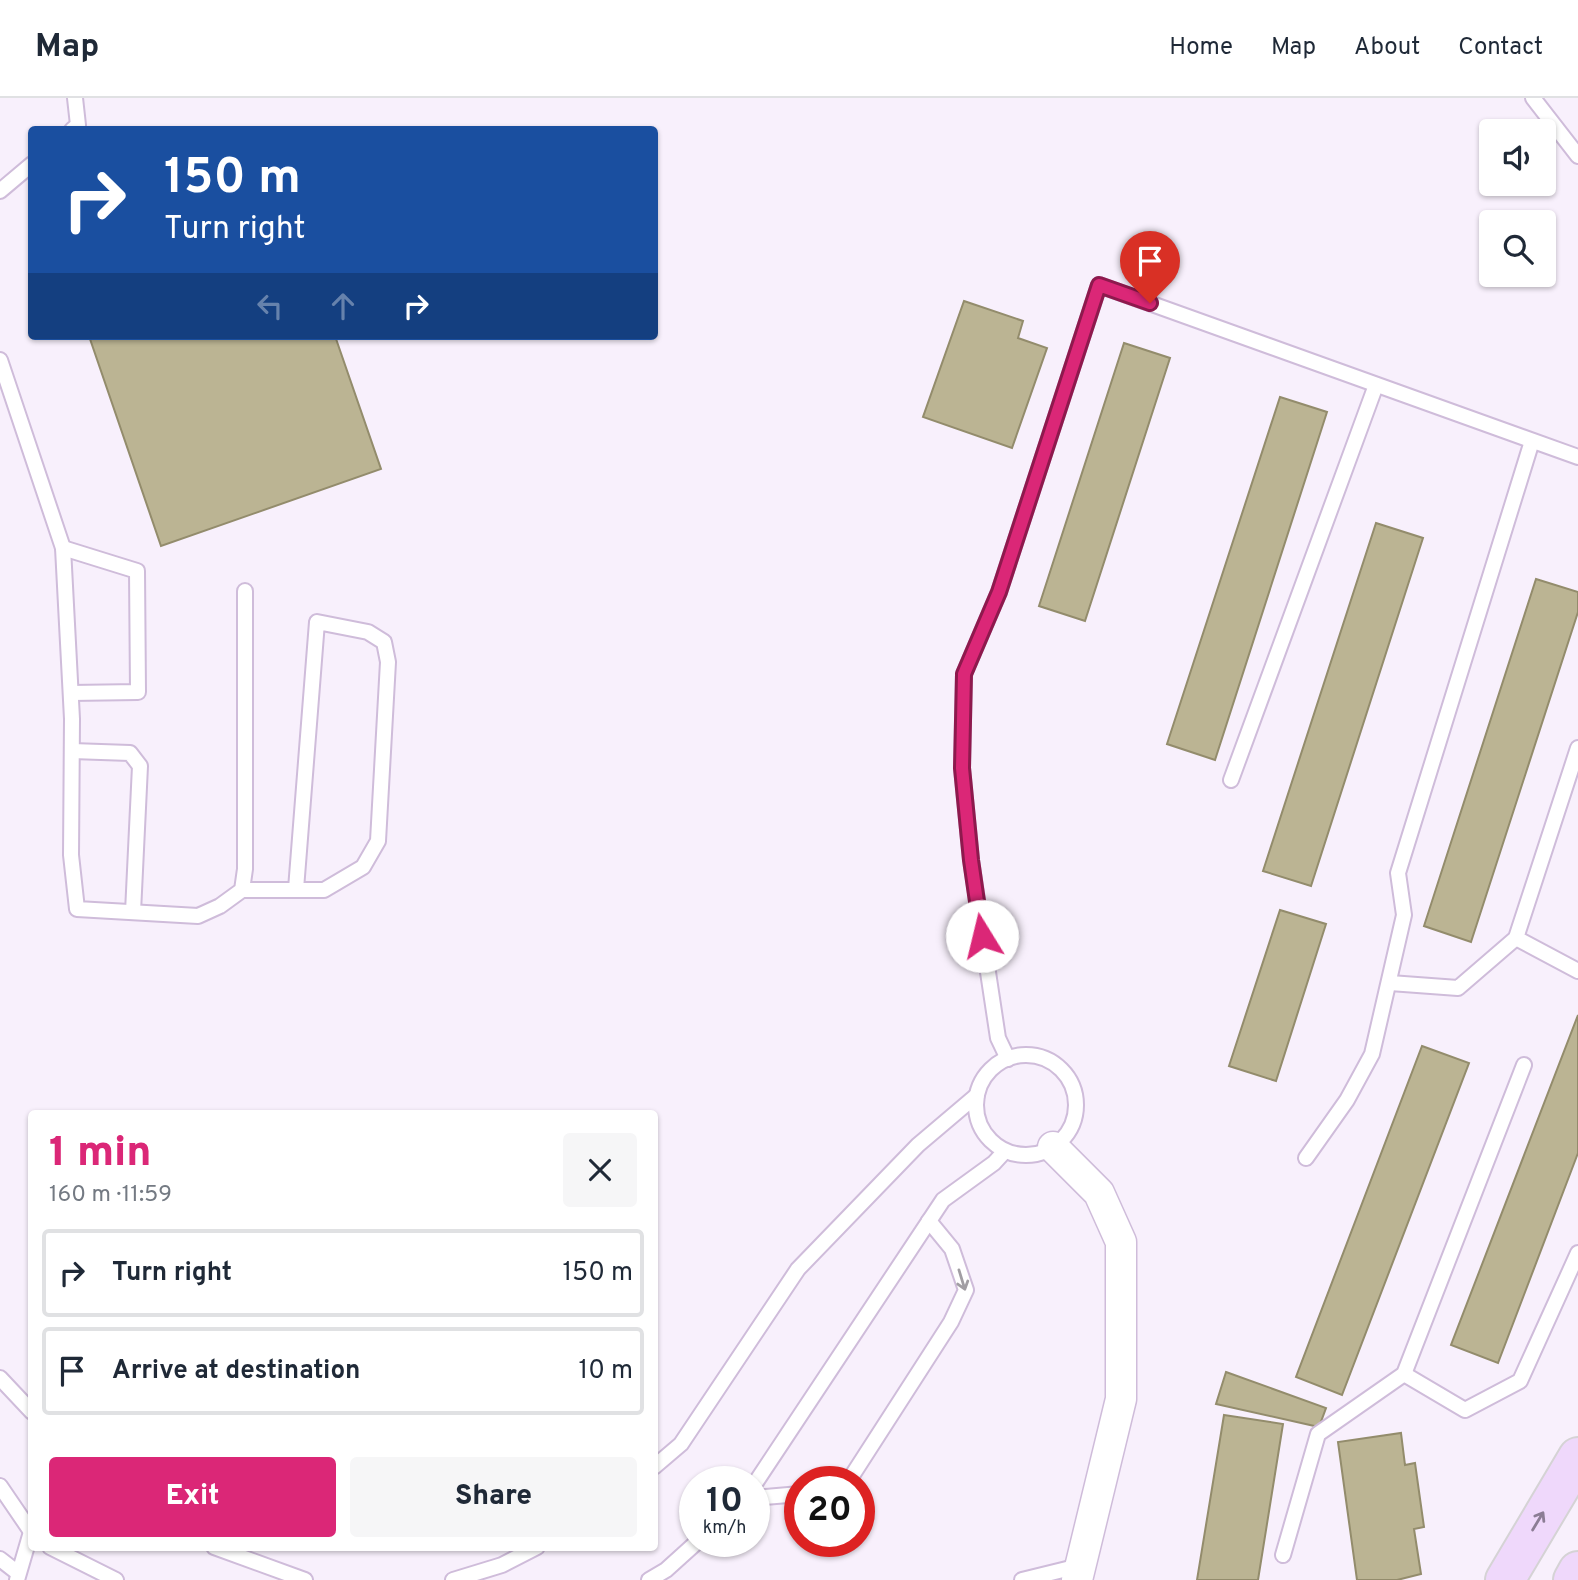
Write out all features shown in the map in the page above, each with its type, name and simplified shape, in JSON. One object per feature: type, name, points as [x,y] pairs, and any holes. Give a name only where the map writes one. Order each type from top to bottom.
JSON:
[{"type":"main road","points":[[1505,1580],[1578,1457]]},
{"type":"main road","points":[[1573,1580],[1578,1571]]},
{"type":"street","points":[[1053,1147],[1099,1193],[1121,1242],[1121,1399],[1078,1573]]},
{"type":"lane","points":[[75,98],[77,126]]},
{"type":"lane","points":[[1534,98],[1578,156]]},
{"type":"lane","points":[[0,191],[28,167]]},
{"type":"lane","points":[[1008,1059],[998,1038],[971,860],[962,768],[964,674],[999,592],[1099,285],[1578,457]]},
{"type":"lane","points":[[0,359],[63,548],[71,693],[71,855],[77,909],[198,916],[220,906],[242,890],[324,890],[363,867],[378,841],[388,662],[384,642],[368,632],[317,622],[296,889]]},
{"type":"lane","points":[[1231,780],[1376,385]]},
{"type":"lane","points":[[1306,1158],[1350,1094],[1372,1054],[1404,915],[1398,873],[1532,441]]},
{"type":"lane","points":[[63,548],[137,570],[138,692],[71,693]]},
{"type":"lane","points":[[242,890],[245,869],[245,591]]},
{"type":"lane","points":[[1390,984],[1458,988],[1517,938],[1578,748]]},
{"type":"lane","points":[[72,751],[130,753],[140,766],[133,912]]},
{"type":"lane","points":[[1517,938],[1578,971]]},
{"type":"lane","points":[[1040,1057],[1055,1064],[1066,1075],[1074,1090],[1074,1122],[1065,1136],[1053,1147],[1030,1154],[1005,1151],[991,1142],[982,1128],[977,1112],[977,1095],[983,1080],[994,1068],[1008,1059],[1040,1057]]},
{"type":"lane","points":[[1283,1555],[1318,1434],[1404,1374],[1524,1065]]},
{"type":"lane","points":[[658,1463],[681,1444],[798,1269],[918,1145],[977,1095]]},
{"type":"lane","points":[[767,1466],[943,1200],[994,1163],[1005,1151]]},
{"type":"lane","points":[[858,1466],[951,1322],[966,1290],[952,1249],[929,1221]]},
{"type":"lane","points":[[1404,1374],[1465,1410],[1520,1381],[1578,1253]]},
{"type":"lane","points":[[0,1378],[28,1408]]},
{"type":"lane","points":[[0,1486],[28,1528]]},
{"type":"lane","points":[[0,1559],[18,1576],[28,1543]]},
{"type":"lane","points":[[58,1551],[116,1580]]},
{"type":"lane","points":[[225,1551],[306,1580]]},
{"type":"lane","points":[[453,1580],[502,1566],[530,1551]]},
{"type":"lane","points":[[649,1580],[680,1557]]},
{"type":"lane","points":[[1022,1580],[1078,1573]]},
{"type":"building","points":[[964,301],[1023,321],[1018,338],[1047,348],[1012,448],[923,417]]},
{"type":"building","points":[[90,340],[336,340],[381,469],[161,546]]},
{"type":"building","points":[[1124,343],[1170,358],[1085,621],[1039,606]]},
{"type":"building","points":[[1280,397],[1327,412],[1215,760],[1167,744]]},
{"type":"building","points":[[1376,523],[1423,538],[1311,886],[1263,871]]},
{"type":"building","points":[[1536,579],[1578,592],[1578,612],[1471,942],[1424,926]]},
{"type":"building","points":[[1280,910],[1326,924],[1276,1081],[1229,1066]]},
{"type":"building","points":[[1578,1015],[1578,1153],[1498,1363],[1451,1345]]},
{"type":"building","points":[[1422,1046],[1469,1063],[1342,1395],[1296,1377]]},
{"type":"building","points":[[1226,1372],[1326,1408],[1319,1427],[1216,1404]]},
{"type":"building","points":[[1224,1415],[1283,1424],[1258,1580],[1197,1580]]},
{"type":"building","points":[[1401,1433],[1405,1465],[1415,1463],[1424,1527],[1414,1529],[1421,1574],[1397,1580],[1357,1580],[1338,1442]]},
{"type":"route","points":[[982,936],[962,768],[964,674],[999,592],[1099,285],[1150,303]]}]
